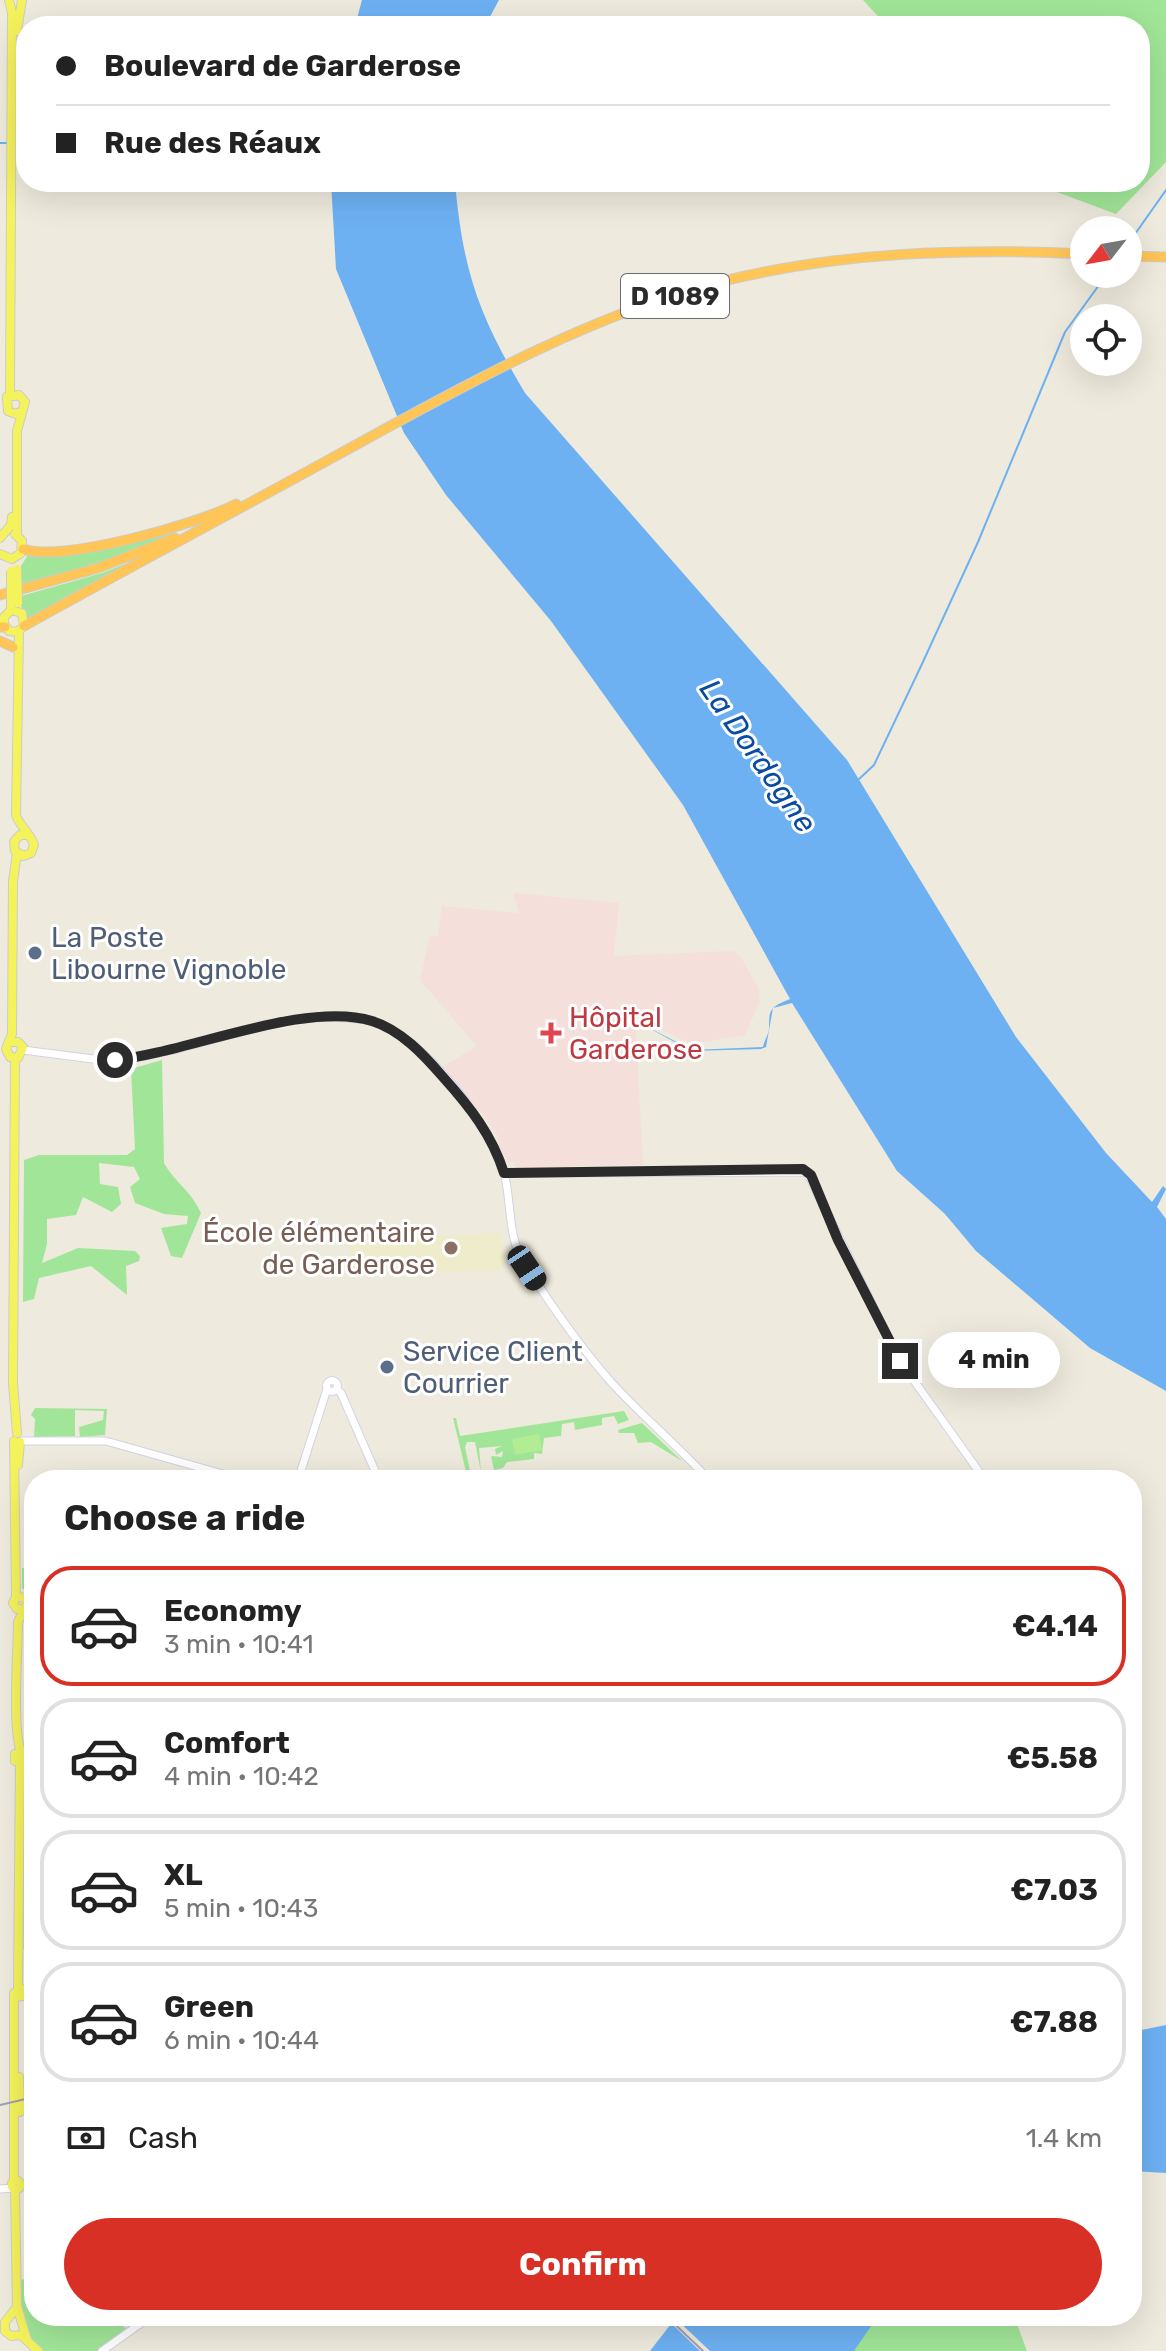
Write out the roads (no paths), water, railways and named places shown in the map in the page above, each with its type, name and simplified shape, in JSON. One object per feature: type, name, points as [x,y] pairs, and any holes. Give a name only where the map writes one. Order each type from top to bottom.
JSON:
[{"type":"highway","name":"D 1089","points":[[0,595],[98,568],[223,518],[389,427],[568,337],[693,290],[838,259],[904,252],[1070,254]]},
{"type":"highway","points":[[1142,256],[1166,257]]},
{"type":"highway","points":[[21,552],[41,553],[139,536],[186,524],[322,464]]},
{"type":"highway","points":[[22,629],[223,518]]},
{"type":"highway","points":[[0,641],[13,647]]},
{"type":"main road","points":[[9,0],[12,13],[14,207]]},
{"type":"main road","points":[[16,90],[8,399],[12,515],[3,536],[17,536]]},
{"type":"main road","points":[[8,399],[25,402],[17,431],[17,536],[21,552],[14,570],[15,606],[25,619],[22,629],[16,815],[22,836]]},
{"type":"main road","points":[[10,413],[22,411]]},
{"type":"main road","points":[[14,570],[4,557],[21,552]]},
{"type":"main road","points":[[15,606],[4,617],[4,628],[13,647],[12,817],[22,836],[34,845],[21,854],[13,881],[12,1046],[8,1056],[15,1058],[13,1383],[20,1439],[18,1582],[21,1596],[13,1603],[20,1610],[15,2185],[21,2204],[17,2226],[18,2326],[38,2351]]},
{"type":"main road","points":[[4,628],[22,629]]},
{"type":"main road","points":[[21,854],[13,845],[22,836]]},
{"type":"main road","points":[[12,1046],[115,1060],[325,1017],[370,1020],[409,1042],[461,1097],[492,1138],[504,1173],[512,1233],[523,1263],[604,1375],[699,1470]]},
{"type":"main road","points":[[504,1173],[807,1172],[900,1361],[978,1470]]},
{"type":"main road","points":[[302,1470],[332,1389],[341,1393],[375,1470]]},
{"type":"main road","points":[[20,1439],[106,1441],[209,1470]]},
{"type":"main road","points":[[18,1757],[24,1757]]},
{"type":"main road","points":[[19,1994],[24,1994]]},
{"type":"main road","points":[[0,2187],[15,2185]]},
{"type":"main road","points":[[3,2330],[18,2326]]},
{"type":"main road","points":[[3,2330],[18,2326]]},
{"type":"main road","points":[[104,2350],[137,2326]]},
{"type":"water","points":[[362,0],[499,0],[490,16],[358,16]]},
{"type":"water","name":"La Dordogne","points":[[332,192],[456,192],[463,242],[476,292],[496,340],[525,393],[847,760],[1016,1037],[1106,1153],[1152,1202],[1163,1186],[1166,1189],[1157,1207],[1166,1219],[1166,1391],[1090,1348],[976,1251],[945,1214],[897,1171],[792,1003],[774,1008],[790,999],[683,805],[551,621],[446,495],[404,433],[336,269]]},
{"type":"water","points":[[773,1008],[766,1047],[761,1049],[691,1051],[638,1022],[692,1050],[763,1047]]},
{"type":"water","points":[[1166,2025],[1166,2173],[1142,2172],[1142,2030]]},
{"type":"water","points":[[669,2326],[871,2326],[854,2351],[650,2351]]},
{"type":"waterway","points":[[0,143],[7,143]]},
{"type":"waterway","points":[[1142,224],[1166,190]]},
{"type":"waterway","points":[[858,780],[874,765],[922,664],[978,542],[1065,332],[1097,288]]},
{"type":"railway","points":[[0,2105],[24,2099]]},
{"type":"railway","points":[[677,2326],[703,2351]]},
{"type":"place","name":"La Poste Libourne Vignoble","points":[[35,953]]},
{"type":"place","name":"Hôpital Garderose","points":[[551,1033]]},
{"type":"place","name":"École élémentaire de Garderose","points":[[451,1248]]},
{"type":"place","name":"Service Client Courrier","points":[[387,1367]]}]
